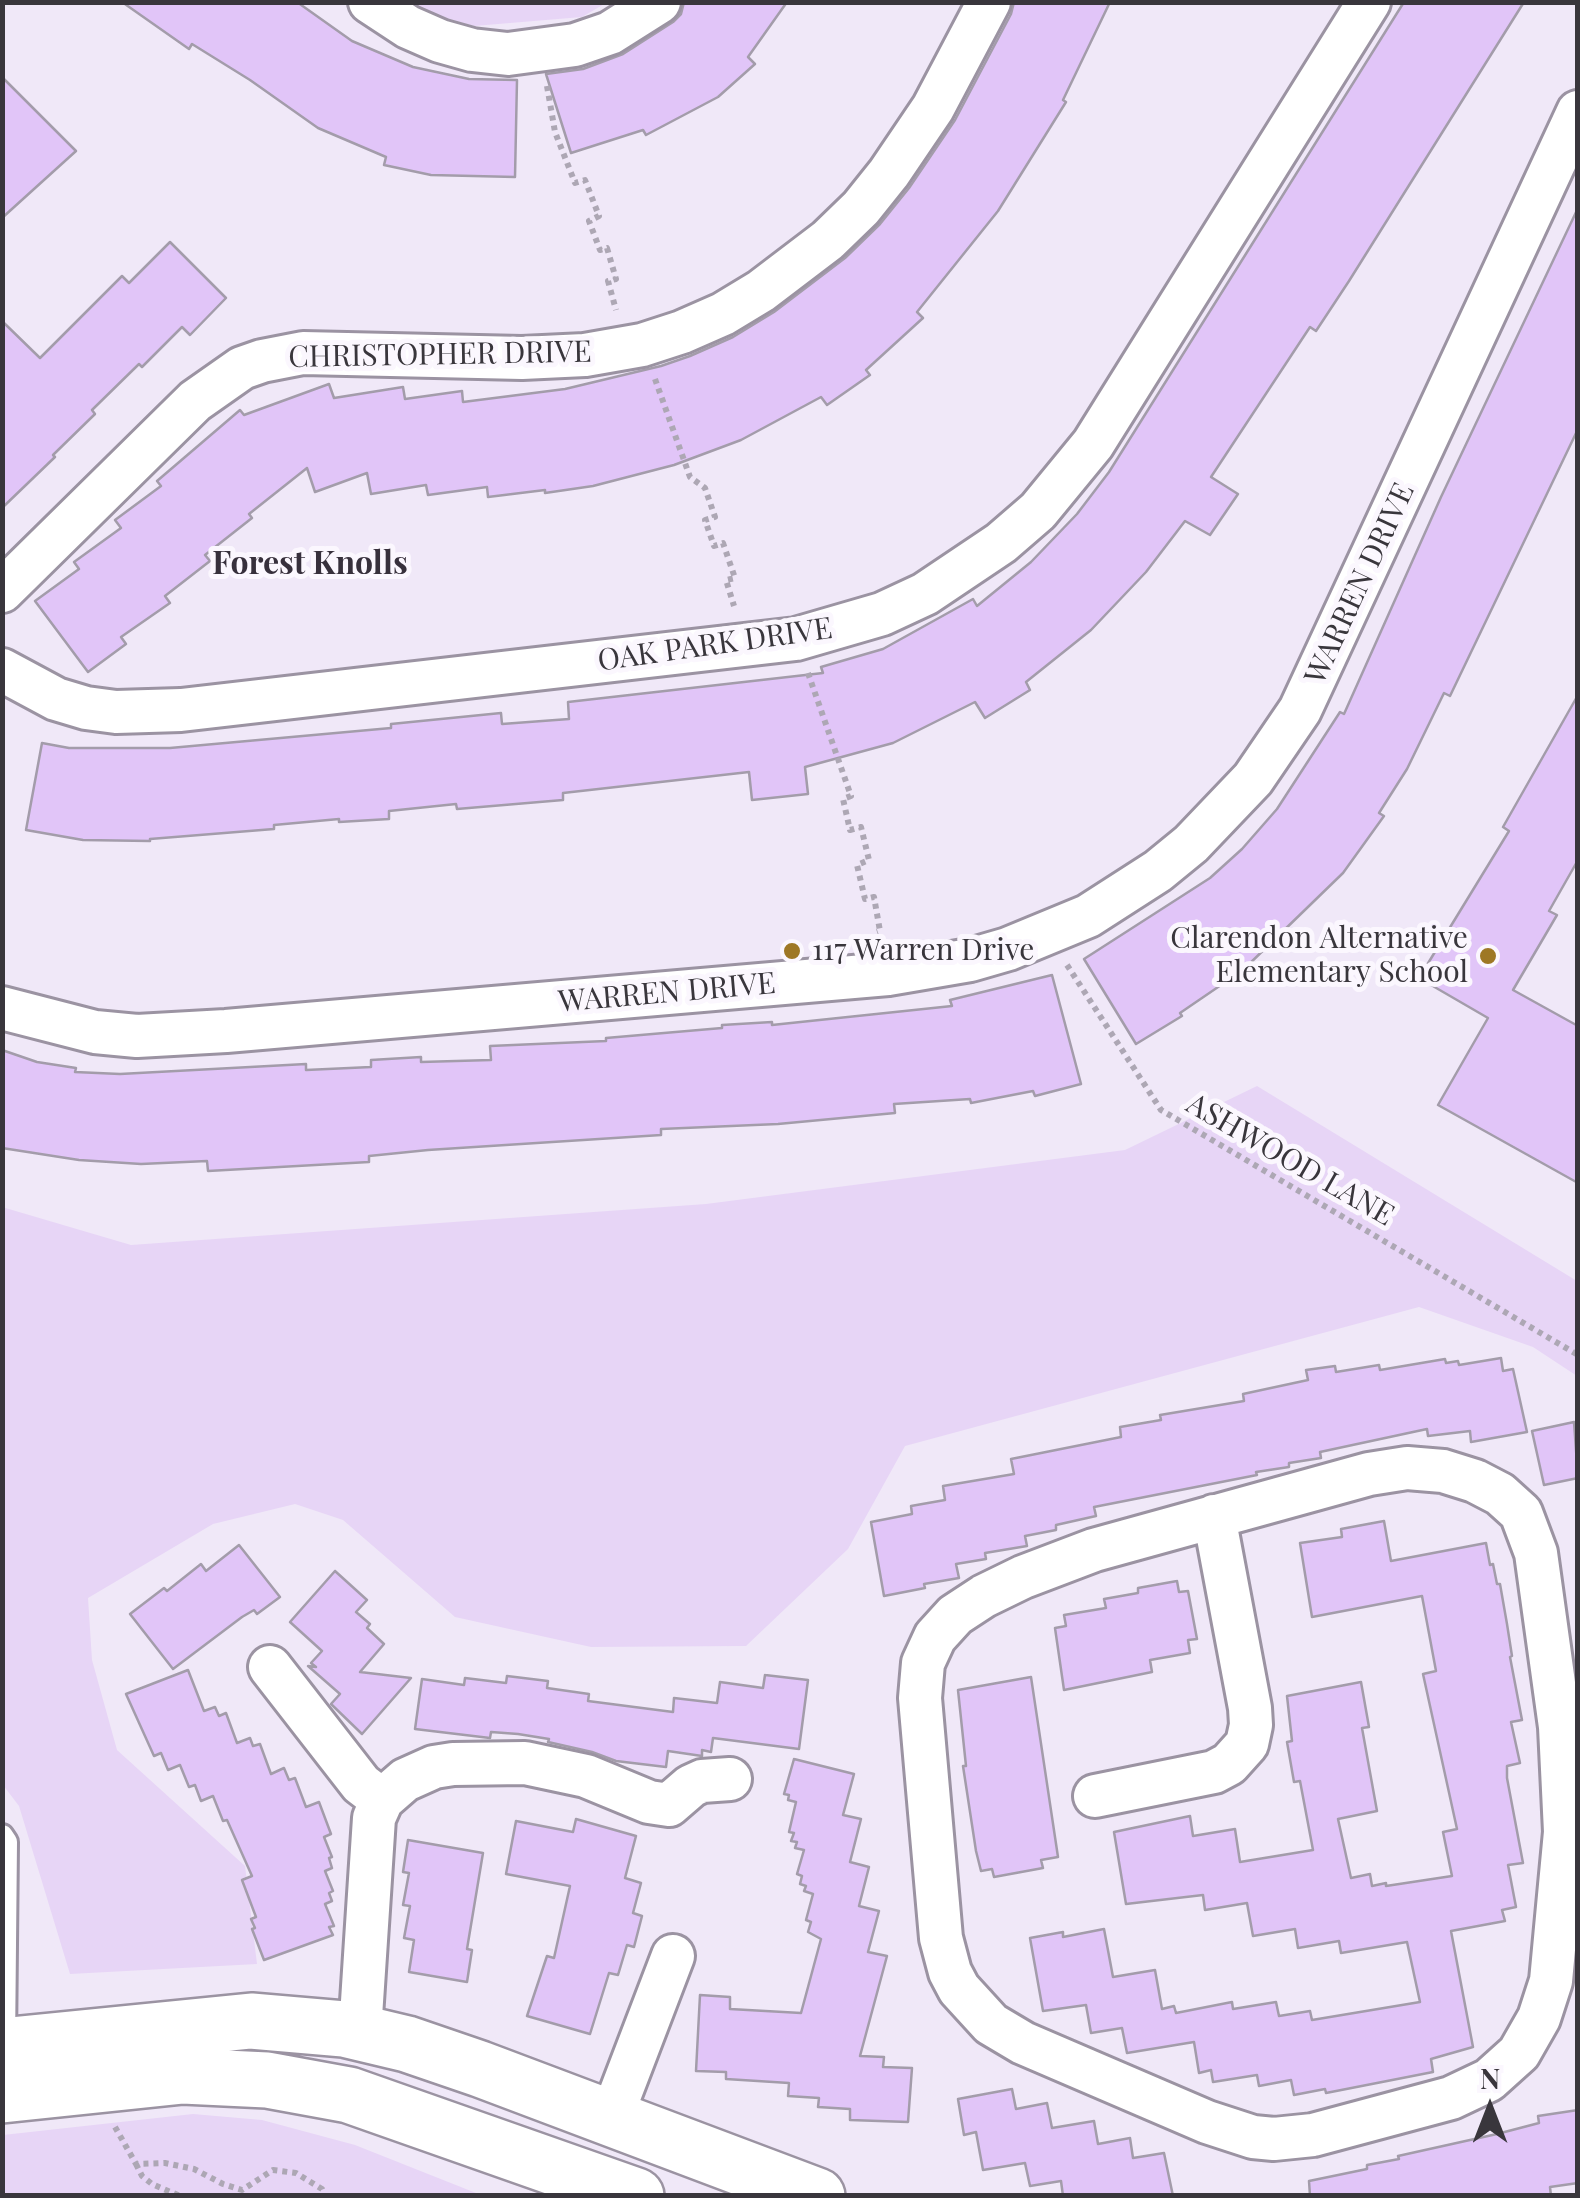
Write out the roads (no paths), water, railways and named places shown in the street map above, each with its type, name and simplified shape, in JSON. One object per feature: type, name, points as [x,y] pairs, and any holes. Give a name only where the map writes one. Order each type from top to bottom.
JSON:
[{"type":"main road","points":[[3,2062],[251,2021],[360,2032],[424,2050],[818,2196]]},
{"type":"main road","points":[[3,2062],[75,2087],[183,2076],[267,2080],[350,2095],[512,2149],[636,2196]]},
{"type":"main road","points":[[512,2149],[612,2118]]},
{"type":"main road","points":[[612,2118],[662,2196]]},
{"type":"street","points":[[370,2],[440,42],[508,54],[575,45],[610,32],[658,2]]},
{"type":"street","name":"CHRISTOPHER DRIVE","points":[[2,592],[195,401],[252,364],[303,353],[585,356],[682,332],[736,306],[796,267],[861,208],[913,140],[953,74],[989,2]]},
{"type":"street","name":"OAK PARK DRIVE","points":[[2,670],[42,693],[86,708],[147,712],[776,641],[882,614],[925,594],[1001,543],[1066,481],[1104,428],[1369,2]]},
{"type":"street","name":"WARREN DRIVE","points":[[2,1008],[55,1024],[137,1036],[888,974],[970,960],[1048,934],[1123,895],[1190,844],[1252,779],[1284,734],[1320,671],[1578,112]]},
{"type":"street","points":[[1407,1468],[1443,1471],[1475,1480],[1500,1494],[1520,1513],[1533,1538],[1571,1768],[1571,1831],[1552,1980],[1531,2036],[1505,2068],[1488,2080],[1429,2104],[1314,2135],[1253,2137],[1207,2122],[1023,2043],[979,2014],[950,1972],[938,1912],[920,1698],[923,1664],[935,1637],[967,1606],[1022,1577],[1094,1550],[1214,1516],[1369,1474],[1407,1468]]},
{"type":"street","points":[[1095,1796],[1214,1772],[1229,1764],[1247,1744],[1250,1708],[1214,1516]]},
{"type":"street","points":[[270,1667],[361,1784],[382,1800]]},
{"type":"street","points":[[360,2032],[374,1818],[382,1800],[393,1789],[419,1773],[466,1763],[525,1763],[566,1771],[669,1806],[690,1786],[730,1778]]},
{"type":"street","points":[[612,2118],[673,1956]]},
{"type":"lane","points":[[2,1836],[6,1842],[3,2062]]},
{"type":"place","name":"117 Warren Drive","points":[[792,951]]},
{"type":"place","name":"Clarendon Alternative Elementary School","points":[[1488,956]]},
{"type":"district","name":"Forest Knolls","points":[[310,564]]}]
